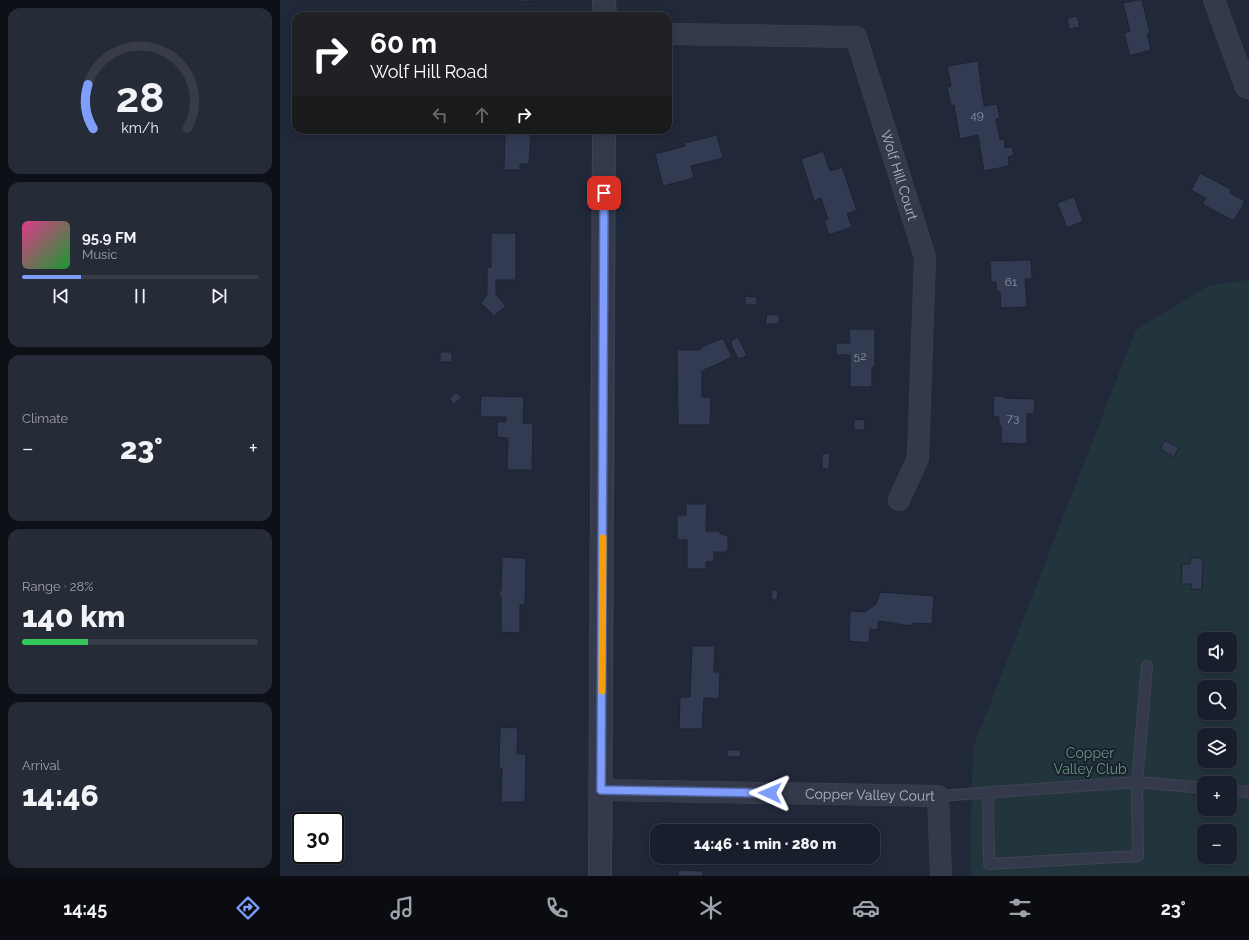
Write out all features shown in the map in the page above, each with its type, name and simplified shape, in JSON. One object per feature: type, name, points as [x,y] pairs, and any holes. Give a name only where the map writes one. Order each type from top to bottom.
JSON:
[{"type":"street","points":[[604,0],[605,12]]},
{"type":"street","points":[[1214,0],[1246,87],[1249,88]]},
{"type":"street","name":"Wolf Hill Court","points":[[672,34],[856,37],[925,257],[918,458],[899,500]]},
{"type":"street","points":[[600,876],[604,134]]},
{"type":"street","name":"Copper Valley Court","points":[[601,790],[938,796],[941,876]]},
{"type":"lane","points":[[988,792],[989,864],[1138,856],[1137,782],[1147,666]]},
{"type":"lane","points":[[938,796],[1137,782],[1197,787]]},
{"type":"lane","points":[[1237,791],[1249,792]]},
{"type":"green space","name":"Copper Valley Club","points":[[1249,280],[1249,876],[972,876],[970,861],[973,748],[1136,330],[1210,285]]},
{"type":"building","points":[[517,0],[541,0],[541,1],[517,2]]},
{"type":"building","points":[[1142,0],[1150,33],[1147,34],[1151,50],[1130,56],[1124,33],[1130,31],[1123,3]]},
{"type":"building","points":[[1077,16],[1080,27],[1069,29],[1067,18]]},
{"type":"building","points":[[978,61],[984,106],[997,104],[1000,118],[996,119],[1000,140],[1004,139],[1005,148],[1012,147],[1014,155],[1008,157],[1009,166],[984,171],[978,135],[960,139],[954,105],[951,106],[947,87],[951,86],[947,66]]},
{"type":"building","points":[[505,134],[531,134],[529,164],[520,164],[520,170],[504,170]]},
{"type":"building","points":[[717,135],[723,158],[691,166],[694,178],[663,186],[655,154],[685,146],[684,143]]},
{"type":"building","points":[[823,151],[830,171],[842,167],[857,210],[847,214],[852,227],[829,235],[824,220],[828,219],[821,198],[814,201],[801,159]]},
{"type":"building","points":[[1200,173],[1232,190],[1230,193],[1245,201],[1234,221],[1202,204],[1206,198],[1191,190]]},
{"type":"building","points":[[1074,197],[1083,221],[1067,228],[1057,203]]},
{"type":"building","points":[[491,233],[516,233],[516,280],[496,280],[496,295],[506,306],[494,316],[481,303],[487,295],[487,267],[491,267]]},
{"type":"building","points":[[1031,260],[1032,279],[1025,279],[1027,307],[1001,308],[1000,292],[997,292],[996,282],[991,282],[990,261]]},
{"type":"building","points":[[745,296],[757,297],[757,305],[745,305]]},
{"type":"building","points":[[767,314],[779,315],[779,324],[765,324]]},
{"type":"building","points":[[849,329],[875,329],[875,367],[872,367],[872,387],[850,387],[850,355],[836,355],[836,343],[850,343]]},
{"type":"building","points":[[738,337],[747,356],[738,359],[731,344],[732,340]]},
{"type":"building","points":[[723,338],[732,357],[702,371],[702,397],[711,398],[710,425],[678,425],[677,350],[700,350],[704,346]]},
{"type":"building","points":[[440,352],[452,352],[452,362],[440,362]]},
{"type":"building","points":[[456,392],[462,397],[454,404],[449,399]]},
{"type":"building","points":[[481,396],[524,397],[523,423],[533,423],[532,470],[507,470],[508,438],[497,437],[497,422],[506,422],[506,417],[480,417]]},
{"type":"building","points":[[994,396],[1004,396],[1004,398],[1035,399],[1034,414],[1027,414],[1027,444],[1001,443],[1001,426],[999,424],[999,417],[993,417]]},
{"type":"building","points":[[864,419],[865,430],[854,430],[854,420]]},
{"type":"building","points":[[1165,440],[1179,448],[1174,457],[1160,449]]},
{"type":"building","points":[[830,453],[829,469],[822,469],[822,454]]},
{"type":"building","points":[[686,504],[707,504],[706,531],[720,531],[720,534],[728,536],[728,549],[725,552],[714,552],[714,562],[706,562],[706,569],[687,569],[687,540],[677,540],[677,515],[686,515]]},
{"type":"building","points":[[502,557],[526,558],[525,605],[520,605],[520,633],[501,632],[501,596],[498,594],[501,590]]},
{"type":"building","points":[[1191,557],[1203,558],[1202,590],[1191,589],[1191,584],[1181,584],[1182,564],[1190,564]]},
{"type":"building","points":[[772,590],[778,590],[777,600],[771,600]]},
{"type":"building","points":[[880,592],[934,596],[932,624],[913,623],[911,626],[879,621],[877,630],[870,629],[869,643],[849,641],[850,611],[865,612],[876,604]]},
{"type":"building","points":[[692,646],[715,646],[714,672],[720,672],[719,699],[704,698],[702,729],[679,729],[680,697],[690,697]]},
{"type":"building","points":[[500,727],[518,728],[517,754],[526,754],[525,802],[501,802],[502,769],[499,767]]},
{"type":"building","points":[[727,750],[741,750],[740,757],[727,757]]},
{"type":"building","points":[[678,870],[703,871],[703,876],[678,876]]},
{"type":"slow traffic","points":[[602,691],[603,538]]},
{"type":"route","points":[[604,193],[601,790],[770,793]]}]
